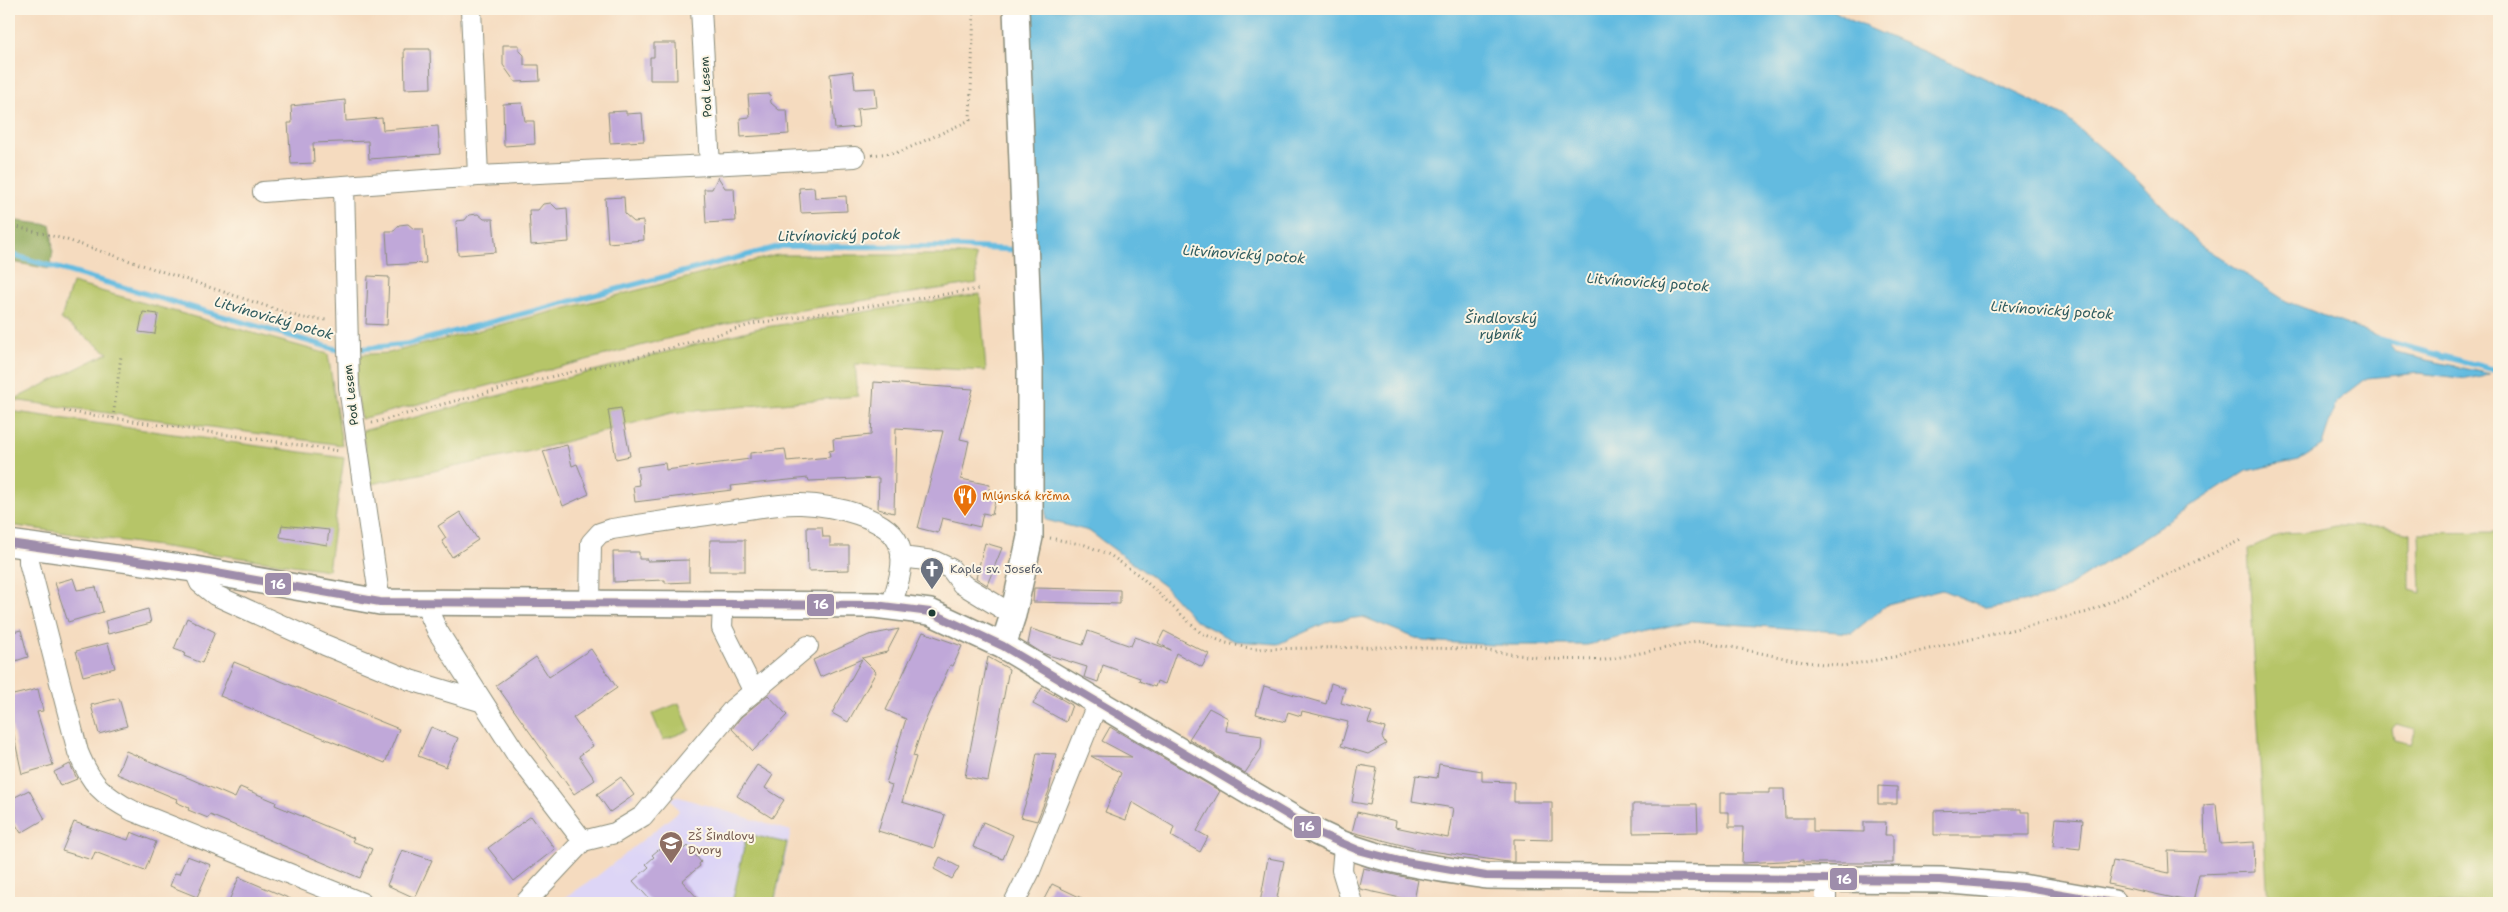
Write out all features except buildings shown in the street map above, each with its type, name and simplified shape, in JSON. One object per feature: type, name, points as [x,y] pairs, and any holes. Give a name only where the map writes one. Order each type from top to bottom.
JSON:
[{"type":"street","points":[[471,9],[478,176]]},
{"type":"street","name":"Pod Lesem","points":[[701,9],[710,165]]},
{"type":"street","points":[[1003,646],[1014,615],[1030,537],[1030,367],[1016,9]]},
{"type":"street","points":[[263,192],[478,176],[855,157]]},
{"type":"street","name":"Pod Lesem","points":[[344,186],[348,387],[380,602]]},
{"type":"street","points":[[590,605],[591,543],[600,533],[612,528],[770,506],[800,504],[831,508],[880,524],[900,546],[902,566],[891,607]]},
{"type":"street","points":[[19,544],[194,569],[380,602],[891,607],[930,612],[1003,646],[1178,752],[1344,846],[1426,867],[1486,876],[1940,880],[2022,887],[2114,903]]},
{"type":"street","points":[[19,544],[29,562],[78,752],[86,772],[96,787],[111,800],[133,811],[362,903]]},
{"type":"street","points":[[901,557],[934,561],[951,569],[962,584],[1014,615]]},
{"type":"street","points":[[194,569],[200,583],[215,595],[325,645],[410,680],[483,702]]},
{"type":"street","points":[[430,603],[431,617],[438,632],[517,754],[583,841]]},
{"type":"street","points":[[722,604],[722,628],[754,692]]},
{"type":"street","points":[[525,903],[583,841],[615,833],[643,816],[734,709],[808,646]]},
{"type":"street","points":[[1014,903],[1030,871],[1098,702]]},
{"type":"street","points":[[1344,846],[1342,870],[1352,903]]},
{"type":"street","points":[[1826,878],[1826,903]]},
{"type":"path","points":[[855,157],[900,152],[970,120],[974,9]]},
{"type":"path","points":[[9,225],[64,239],[302,318],[325,321],[347,318]]},
{"type":"path","points":[[354,428],[523,384],[627,360],[757,323],[979,289]]},
{"type":"path","points":[[113,418],[120,356]]},
{"type":"path","points":[[64,411],[358,453]]},
{"type":"path","points":[[1030,537],[1055,539],[1085,545],[1110,555],[1140,576],[1201,633],[1226,644],[1254,649],[1375,647],[1474,649],[1549,659],[1605,660],[1702,641],[1804,662],[1843,666],[1899,656],[2088,612],[2243,539]]},
{"type":"shaded area","points":[[676,796],[791,831],[775,903],[557,903],[596,877],[679,811],[671,799]]},
{"type":"green space","points":[[9,220],[51,225],[53,250],[50,269],[9,263]]},
{"type":"green space","points":[[777,255],[975,255],[977,283],[743,319],[361,419],[352,355],[389,353]]},
{"type":"green space","points":[[72,283],[328,354],[342,445],[13,400],[108,353],[61,319]]},
{"type":"green space","points":[[980,294],[986,371],[855,364],[858,396],[671,413],[531,451],[371,484],[362,431],[759,328]]},
{"type":"green space","points":[[9,411],[344,458],[328,570],[9,525]]},
{"type":"green space","points":[[2335,526],[2383,527],[2410,533],[2410,590],[2421,593],[2419,533],[2499,532],[2499,903],[2268,903],[2248,550],[2284,533],[2306,532]],"holes":[[[2396,724],[2416,729],[2411,744],[2394,740],[2392,729]]]},
{"type":"green space","points":[[679,703],[690,730],[663,740],[652,714]]},
{"type":"green space","points":[[747,834],[787,843],[774,903],[732,903]]},
{"type":"water","name":"Šindlovský rybník","points":[[1026,9],[1831,9],[1850,20],[1974,73],[2064,116],[2136,178],[2200,245],[2286,301],[2384,339],[2396,353],[2490,374],[2467,379],[2419,373],[2367,378],[2336,402],[2322,445],[2299,460],[2246,471],[2052,597],[1987,608],[1942,590],[1888,604],[1852,633],[1691,621],[1587,645],[1493,645],[1423,641],[1363,617],[1330,621],[1278,644],[1235,641],[1196,621],[1164,586],[1089,531],[1046,520],[1039,389]]},
{"type":"waterway","name":"Litvínovický potok","points":[[9,254],[342,351],[407,344],[782,246],[958,247],[1019,250]]},
{"type":"waterway","name":"Litvínovický potok","points":[[2378,339],[2499,371]]},
{"type":"transit line","name":"16","points":[[9,543],[194,569],[380,602],[875,605],[930,612],[1003,646],[1318,833],[1358,850],[1400,861],[1486,876],[1940,880],[2022,887],[2114,903]]},
{"type":"place","name":"Mlýnská krčma","points":[[965,517]]},
{"type":"place","name":"Kaple sv. Josefa","points":[[932,590]]},
{"type":"place","name":"ZŠ Šindlovy Dvory","points":[[671,864]]}]
